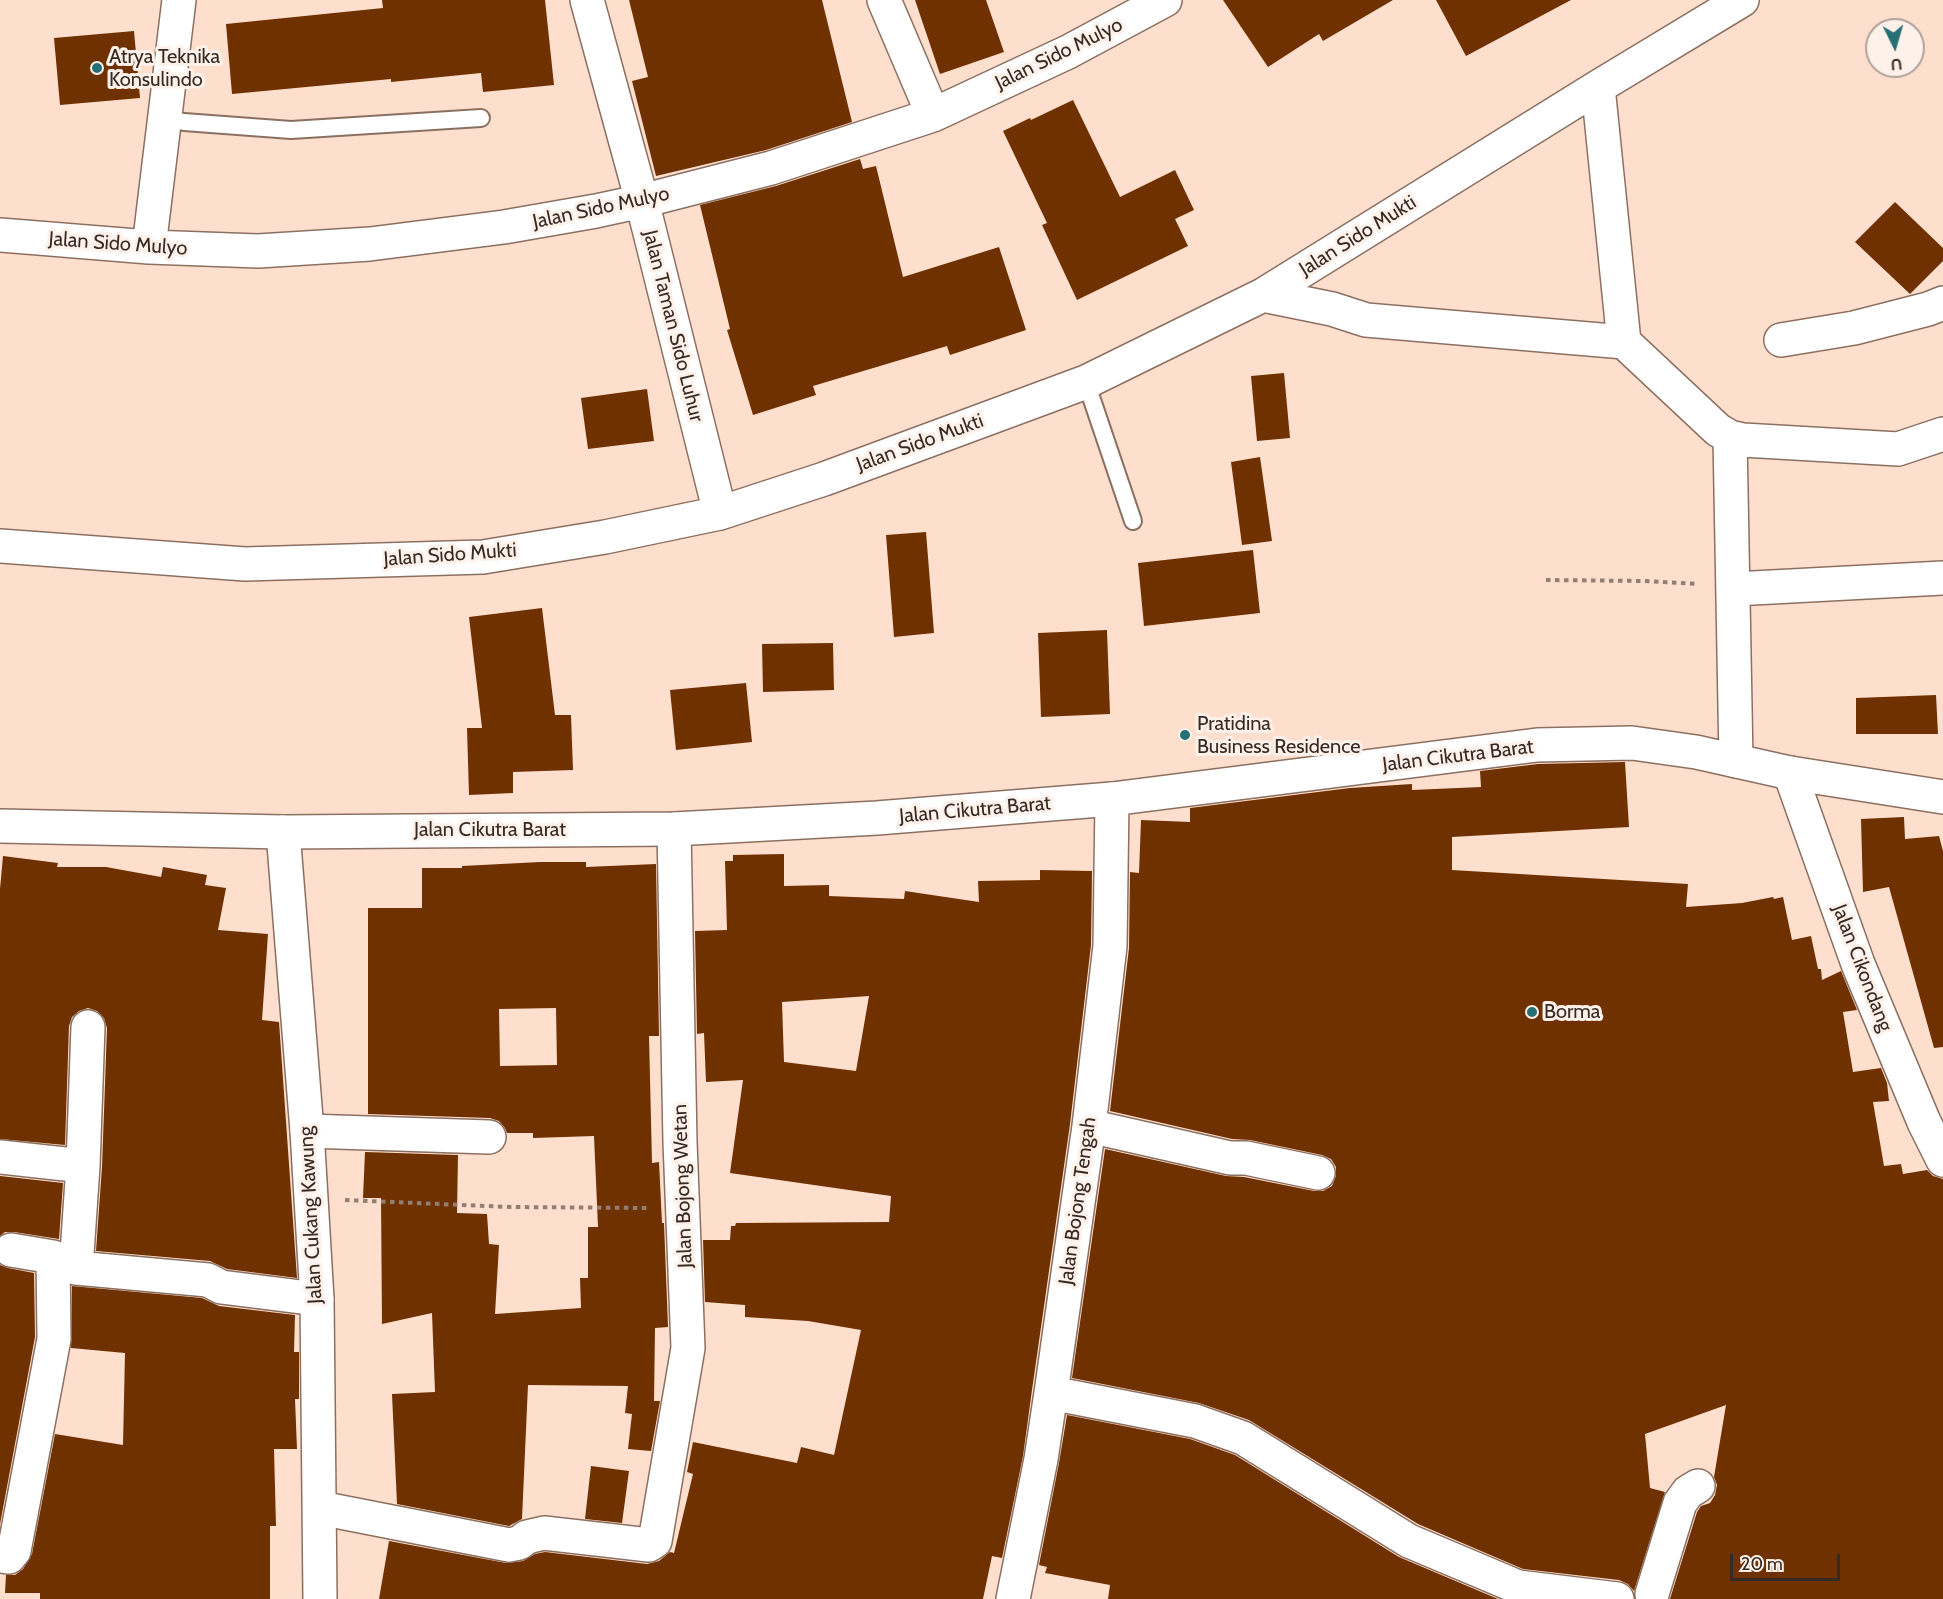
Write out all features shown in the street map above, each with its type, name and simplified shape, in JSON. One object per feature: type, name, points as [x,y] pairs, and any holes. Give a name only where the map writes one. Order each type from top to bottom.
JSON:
[{"type":"street","points":[[149,247],[179,0]]},
{"type":"street","name":"Jalan Taman Sido Luhur","points":[[587,0],[642,201],[720,513]]},
{"type":"street","points":[[884,0],[933,115]]},
{"type":"street","name":"Jalan Sido Mulyo","points":[[0,235],[149,247],[258,251],[370,244],[504,227],[642,201],[771,168],[933,115],[1068,52],[1165,0]]},
{"type":"street","name":"Jalan Sido Mukti","points":[[0,546],[245,564],[483,557],[605,537],[720,513],[824,479],[1086,382],[1263,295],[1742,0]]},
{"type":"street","points":[[1598,87],[1624,342]]},
{"type":"street","points":[[1263,295],[1377,321],[1624,342],[1718,430],[1743,440],[1898,448],[1943,434]]},
{"type":"street","points":[[1781,340],[1854,328],[1943,303]]},
{"type":"street","points":[[1731,436],[1736,761]]},
{"type":"street","points":[[1733,587],[1943,578]]},
{"type":"street","name":"Jalan Cikutra Barat","points":[[0,826],[283,832],[674,829],[877,818],[1112,799],[1537,745],[1632,743],[1696,752],[1790,773],[1943,797]]},
{"type":"street","name":"Jalan Cikondang","points":[[1790,773],[1858,964],[1924,1122],[1943,1160]]},
{"type":"street","name":"Jalan Bojong Tengah","points":[[1013,1599],[1052,1393],[1089,1126],[1110,946],[1112,799]]},
{"type":"street","name":"Jalan Bojong Wetan","points":[[320,1508],[509,1545],[519,1543],[527,1536],[544,1533],[649,1545],[655,1541],[688,1348],[680,1142],[674,829]]},
{"type":"street","name":"Jalan Cukang Kawung","points":[[283,832],[307,1131],[317,1299],[320,1599]]},
{"type":"street","points":[[0,1556],[9,1557],[14,1551],[54,1339],[65,1262],[83,1166],[88,1027]]},
{"type":"street","points":[[1089,1126],[1230,1158],[1246,1158],[1318,1173]]},
{"type":"street","points":[[307,1131],[489,1137]]},
{"type":"street","points":[[0,1157],[83,1166]]},
{"type":"street","points":[[11,1250],[65,1262],[208,1280],[221,1287],[317,1299]]},
{"type":"street","points":[[1052,1393],[1195,1421],[1243,1438],[1409,1541],[1518,1587],[1617,1599]]},
{"type":"street","points":[[1650,1597],[1680,1503],[1688,1492],[1698,1486]]},
{"type":"lane","points":[[165,118],[184,122],[291,130],[481,118]]},
{"type":"lane","points":[[1086,382],[1133,521]]},
{"type":"path","points":[[1546,580],[1645,581],[1733,587]]},
{"type":"path","points":[[311,1199],[510,1207],[684,1208]]},
{"type":"building","points":[[382,0],[545,0],[554,85],[483,92],[481,73],[232,94],[226,24],[383,8]]},
{"type":"building","points":[[629,0],[822,0],[852,122],[766,150],[656,176],[632,81],[648,77]]},
{"type":"building","points":[[915,0],[986,0],[1004,52],[940,74]]},
{"type":"building","points":[[1223,0],[1393,0],[1323,41],[1319,34],[1268,67]]},
{"type":"building","points":[[1436,0],[1571,0],[1466,56]]},
{"type":"building","name":"Atrya Teknika Konsulindo","points":[[134,31],[140,98],[60,105],[54,38]]},
{"type":"building","points":[[1073,100],[1120,197],[1175,170],[1194,210],[1175,219],[1188,246],[1077,300],[1042,225],[1047,223],[1003,131]]},
{"type":"building","points":[[860,159],[863,169],[876,166],[903,277],[999,247],[1026,330],[950,355],[947,346],[813,386],[816,395],[753,415],[727,330],[730,329],[700,205],[776,186]]},
{"type":"building","points":[[1895,202],[1943,248],[1943,261],[1910,294],[1855,242]]},
{"type":"building","points":[[1284,373],[1290,438],[1257,441],[1251,376]]},
{"type":"building","points":[[647,389],[654,441],[588,449],[581,398]]},
{"type":"building","points":[[1260,457],[1272,541],[1242,545],[1231,462]]},
{"type":"building","points":[[926,532],[934,633],[894,637],[886,535]]},
{"type":"building","points":[[1253,550],[1260,613],[1144,626],[1138,563]]},
{"type":"building","points":[[542,608],[555,715],[571,715],[573,770],[513,772],[513,793],[469,795],[467,728],[482,728],[469,617]]},
{"type":"building","points":[[1107,630],[1110,714],[1041,717],[1038,633]]},
{"type":"building","points":[[833,643],[834,690],[763,692],[762,644]]},
{"type":"building","points":[[746,683],[752,742],[676,750],[670,690]]},
{"type":"building","points":[[1936,695],[1938,734],[1856,734],[1856,698]]},
{"type":"building","points":[[1625,762],[1629,827],[1452,837],[1452,870],[1688,884],[1686,907],[1783,897],[1792,940],[1811,936],[1822,980],[1841,971],[1857,1010],[1843,1012],[1853,1072],[1881,1068],[1887,1083],[1889,1101],[1873,1102],[1884,1166],[1901,1164],[1903,1174],[1927,1170],[1933,1176],[1943,1179],[1943,1599],[1670,1599],[1697,1512],[1701,1506],[1710,1503],[1715,1495],[1717,1485],[1714,1477],[1726,1405],[1645,1434],[1650,1488],[1665,1492],[1634,1591],[1628,1584],[1619,1580],[1523,1569],[1418,1524],[1249,1420],[1199,1403],[1072,1378],[1105,1149],[1226,1176],[1244,1177],[1314,1191],[1323,1191],[1332,1186],[1336,1176],[1336,1167],[1331,1159],[1322,1155],[1250,1140],[1232,1139],[1110,1111],[1129,948],[1130,872],[1139,873],[1141,820],[1190,822],[1190,808],[1350,788],[1412,784],[1412,790],[1481,787],[1480,771],[1538,764]]},
{"type":"building","points":[[1904,817],[1905,839],[1939,836],[1943,851],[1943,1047],[1934,1048],[1889,887],[1863,892],[1861,819]]},
{"type":"building","points":[[784,854],[784,886],[829,885],[829,896],[904,899],[905,891],[979,902],[978,881],[1040,880],[1040,870],[1092,871],[1091,945],[1070,1124],[1023,1456],[1002,1558],[992,1556],[983,1599],[379,1599],[389,1541],[506,1563],[523,1561],[535,1554],[545,1552],[647,1564],[659,1561],[670,1552],[674,1553],[693,1474],[687,1472],[693,1442],[797,1463],[801,1447],[834,1455],[861,1330],[808,1321],[745,1317],[745,1305],[705,1302],[703,1240],[730,1240],[731,1226],[735,1226],[736,1223],[889,1222],[891,1196],[730,1173],[743,1080],[706,1082],[704,1033],[697,1034],[695,931],[727,930],[725,861],[733,861],[733,855]],"holes":[[[869,996],[856,1071],[784,1062],[782,1002]]]},
{"type":"building","points":[[3,856],[58,863],[57,867],[106,867],[161,877],[163,867],[207,875],[205,885],[226,888],[218,930],[268,934],[262,1020],[279,1022],[297,1278],[227,1269],[210,1261],[96,1251],[102,1167],[107,1028],[104,1018],[97,1011],[88,1008],[79,1011],[72,1017],[69,1026],[65,1145],[0,1139],[0,889]]},
{"type":"building","points":[[540,862],[586,862],[586,867],[656,864],[659,1036],[649,1036],[652,1163],[659,1162],[668,1327],[655,1328],[654,1401],[660,1401],[651,1451],[628,1449],[632,1414],[625,1413],[628,1386],[528,1385],[522,1519],[509,1526],[397,1504],[392,1394],[435,1392],[432,1313],[382,1324],[381,1198],[363,1198],[365,1152],[458,1155],[457,1213],[487,1214],[489,1244],[499,1245],[495,1314],[581,1308],[580,1278],[588,1278],[588,1227],[598,1227],[594,1136],[533,1138],[533,1133],[507,1133],[499,1121],[490,1118],[368,1114],[368,908],[422,908],[422,868],[462,868],[462,866]],"holes":[[[556,1008],[557,1065],[500,1066],[499,1009]]]},
{"type":"building","points":[[0,1176],[63,1183],[59,1239],[14,1232],[5,1232],[0,1236]]},
{"type":"building","points":[[0,1265],[34,1273],[35,1337],[0,1524]]},
{"type":"building","points":[[72,1286],[202,1298],[219,1306],[295,1315],[294,1352],[299,1352],[299,1399],[295,1399],[297,1449],[274,1449],[276,1526],[270,1526],[270,1599],[40,1599],[40,1593],[5,1593],[6,1575],[15,1575],[23,1569],[32,1554],[55,1434],[123,1445],[125,1353],[71,1348]]},
{"type":"building","points":[[1067,1415],[1190,1439],[1235,1455],[1399,1557],[1498,1599],[1108,1599],[1110,1585],[1045,1573],[1047,1567],[1039,1565]]},
{"type":"building","points":[[591,1466],[629,1471],[622,1523],[585,1519]]},
{"type":"place","name":"Atrya Teknika Konsulindo","points":[[97,68]]},
{"type":"place","name":"Pratidina Business Residence","points":[[1185,735]]},
{"type":"place","name":"Borma","points":[[1532,1012]]}]
